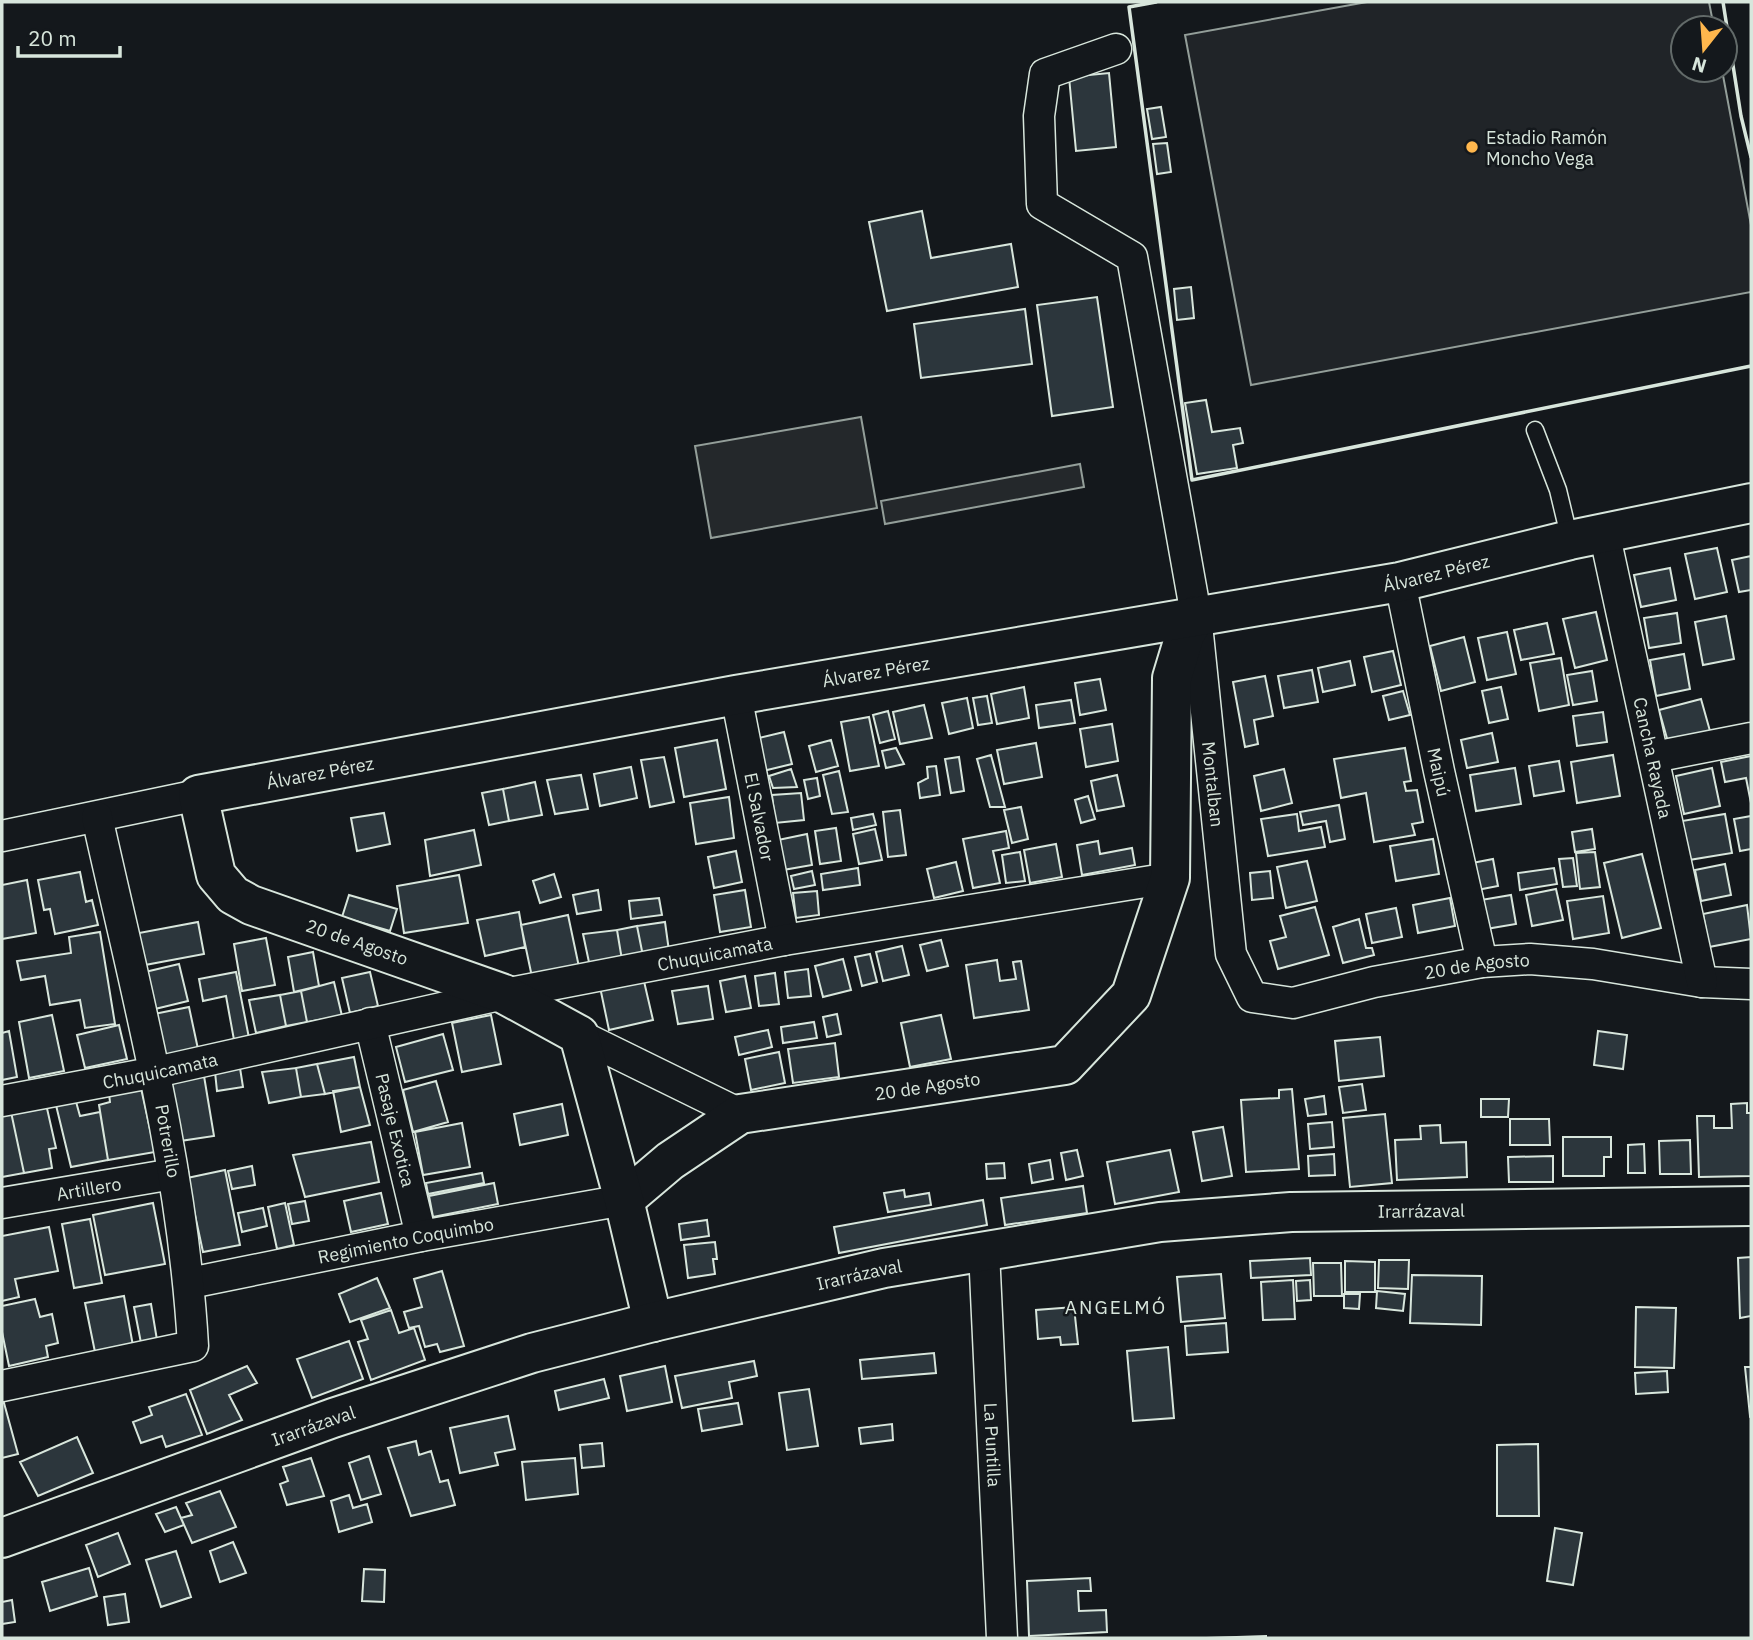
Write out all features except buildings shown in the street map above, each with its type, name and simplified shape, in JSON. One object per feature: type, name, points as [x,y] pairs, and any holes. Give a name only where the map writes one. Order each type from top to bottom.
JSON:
[{"type":"street","name":"Montalban","points":[[1116,49],[1045,74],[1039,116],[1042,204],[1132,257],[1196,615],[1231,954]]},
{"type":"street","name":"Álvarez Pérez","points":[[2,836],[198,795],[736,695],[1400,582],[1587,536],[1751,503]]},
{"type":"street","name":"Cancha Rayada","points":[[1587,536],[1654,757],[1702,982]]},
{"type":"street","name":"Maipú","points":[[1400,582],[1482,962]]},
{"type":"street","points":[[1170,878],[1172,678],[1185,635],[1196,615]]},
{"type":"street","name":"El Salvador","points":[[736,695],[784,940]]},
{"type":"street","points":[[1654,757],[1751,738]]},
{"type":"street","name":"20 de Agosto","points":[[198,795],[216,875],[233,895],[251,905],[504,994],[579,1035],[740,1114]]},
{"type":"street","name":"Potrerillo","points":[[2,1386],[193,1346],[190,1283],[156,1072],[97,817]]},
{"type":"street","name":"20 de Agosto","points":[[624,1200],[670,1161],[740,1114],[1065,1065],[1131,995],[1170,878]]},
{"type":"street","name":"Chuquicamata","points":[[2,1101],[156,1072],[504,994],[784,940],[1170,878]]},
{"type":"street","name":"20 de Agosto","points":[[1231,954],[1252,997],[1293,1003],[1374,982],[1482,962],[1530,959],[1702,982],[1751,984]]},
{"type":"street","name":"Pasaje Exotica","points":[[370,1023],[421,1236]]},
{"type":"street","points":[[579,1035],[624,1200],[653,1322]]},
{"type":"street","name":"Artillero","points":[[2,1203],[173,1174]]},
{"type":"street","name":"Regimiento Coquimbo","points":[[190,1283],[421,1236],[624,1200]]},
{"type":"street","name":"Irarrázaval","points":[[2,1538],[357,1410],[532,1353],[857,1274],[1160,1222],[1291,1212],[1751,1206]]},
{"type":"street","name":"La Puntilla","points":[[985,1251],[1002,1638]]},
{"type":"lane","points":[[1535,430],[1558,490],[1587,536]]},
{"type":"shaded area","name":"Estadio Ramón Moncho Vega","points":[[1367,2],[1709,2],[1711,14],[1669,14],[1669,84],[1725,84],[1751,225],[1751,292],[1251,385],[1185,35]]},
{"type":"shaded area","points":[[861,417],[877,508],[711,538],[695,446]]},
{"type":"shaded area","points":[[1080,464],[1084,487],[885,524],[881,501]]},
{"type":"wall","points":[[1156,2],[1129,7],[1192,480],[1751,366]]},
{"type":"wall","points":[[1723,2],[1741,116],[1751,157]]},
{"type":"place","name":"Estadio Ramón Moncho Vega","points":[[1472,147]]},
{"type":"district","name":"ANGELMÓ","points":[[1116,1307]]}]
